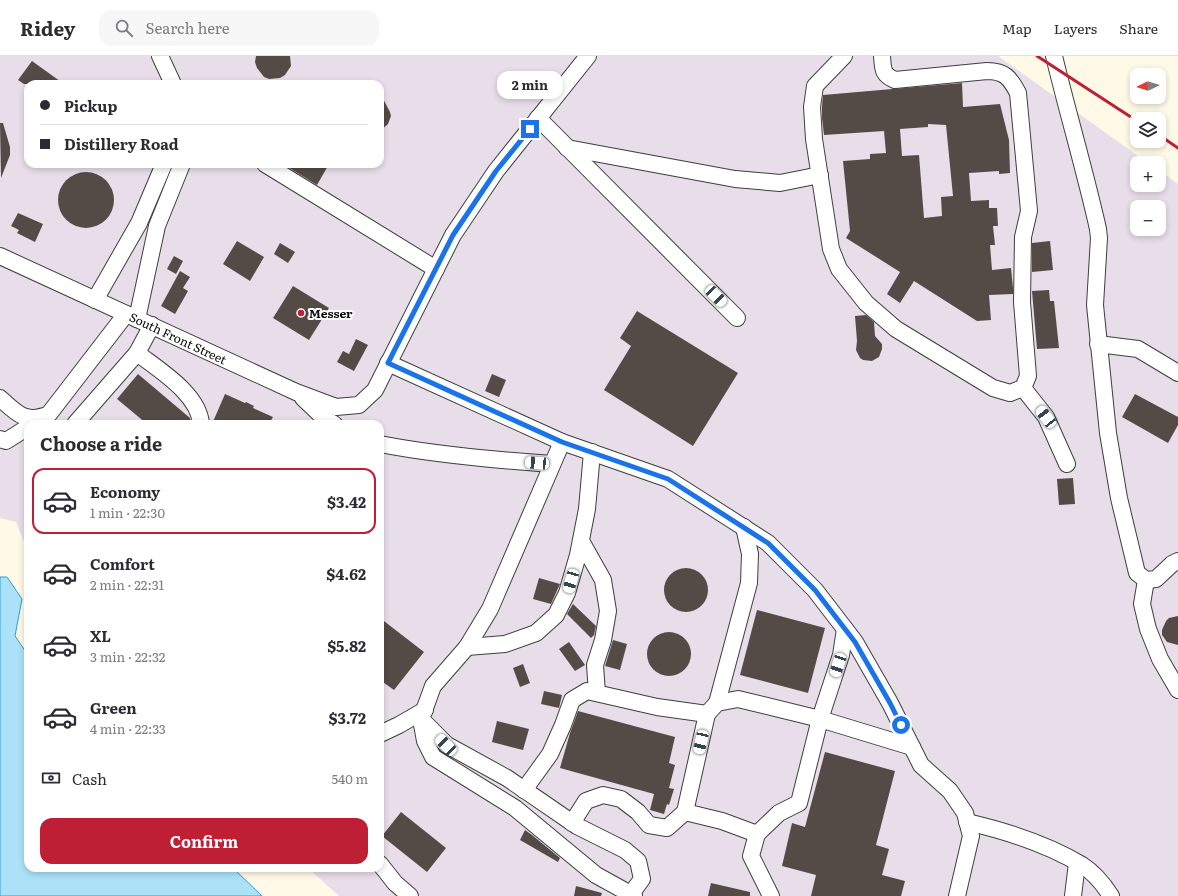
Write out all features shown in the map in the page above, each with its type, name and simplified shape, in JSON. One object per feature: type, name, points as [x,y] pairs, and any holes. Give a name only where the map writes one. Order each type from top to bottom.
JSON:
[{"type":"street","points":[[160,56],[171,80]]},
{"type":"street","points":[[588,56],[496,171],[453,235],[388,363],[562,442],[668,479],[768,543],[815,590],[846,629],[890,703],[921,765],[950,791],[965,813],[971,836],[957,896]]},
{"type":"street","points":[[844,56],[815,86],[812,107],[814,139],[831,248],[839,269],[866,303],[896,329],[993,388],[1010,393],[1023,388],[1028,376],[1022,302],[1023,237],[1029,211],[1018,94],[1011,81],[1003,74],[995,71],[895,80],[889,78],[884,72],[882,56]]},
{"type":"street","points":[[1054,56],[1098,229],[1099,238],[1095,305],[1108,433],[1119,498],[1137,573],[1146,580],[1156,579],[1172,564],[1178,561]]},
{"type":"street","points":[[538,118],[737,318]]},
{"type":"street","points":[[567,148],[735,179],[780,183],[820,175]]},
{"type":"street","points":[[95,300],[139,223],[162,168]]},
{"type":"street","points":[[34,420],[50,414],[131,316],[158,226],[180,168]]},
{"type":"street","points":[[272,168],[436,269]]},
{"type":"street","name":"South Front Street","points":[[0,256],[296,392],[336,407],[359,405],[375,390],[388,363]]},
{"type":"street","points":[[79,420],[138,353],[152,325]]},
{"type":"street","points":[[1098,344],[1138,349],[1178,373]]},
{"type":"street","points":[[138,353],[179,386],[194,403],[200,420]]},
{"type":"street","points":[[1023,388],[1046,417],[1067,464]]},
{"type":"street","points":[[296,392],[327,420]]},
{"type":"street","points":[[0,398],[26,420]]},
{"type":"street","points":[[0,439],[6,441],[24,430]]},
{"type":"street","points":[[423,715],[446,745],[507,778],[572,823],[625,850],[638,861],[642,879],[633,895],[596,875],[515,808],[432,757],[425,741],[423,715],[433,686],[467,647],[490,609],[562,442]]},
{"type":"street","points":[[384,445],[506,461],[552,464]]},
{"type":"street","points":[[467,647],[505,644],[536,633],[556,615],[567,594],[578,555],[587,509],[592,452]]},
{"type":"street","points":[[572,823],[586,801],[603,795],[620,799],[638,812],[649,825],[668,828],[685,812],[712,708],[749,583],[750,554],[744,527]]},
{"type":"street","points":[[580,541],[603,580],[608,611],[603,640],[595,665],[597,693]]},
{"type":"street","points":[[1146,580],[1142,604],[1148,629],[1160,659],[1178,690]]},
{"type":"street","points":[[771,896],[751,856],[757,834],[779,813],[799,803],[820,719],[841,655],[846,629]]},
{"type":"street","points":[[524,790],[550,754],[572,700],[587,691],[657,707],[712,708],[738,699],[820,719],[912,747]]},
{"type":"street","points":[[384,732],[423,715]]},
{"type":"street","points":[[685,812],[722,821],[757,834]]},
{"type":"street","points":[[967,822],[998,829],[1037,844],[1077,863],[1105,887],[1111,896]]},
{"type":"street","points":[[1073,896],[1077,863]]},
{"type":"street","points":[[384,869],[395,883],[410,896]]},
{"type":"shaded area","points":[[0,56],[998,56],[1138,156],[1130,156],[1130,192],[1166,192],[1166,175],[1178,184],[1178,896],[339,896],[312,872],[384,872],[384,420],[24,420],[24,542],[16,522],[0,518]]},
{"type":"water","points":[[0,577],[7,577],[22,599],[15,636],[24,649],[24,872],[237,872],[262,896],[0,896]]},
{"type":"building","points":[[256,56],[290,56],[291,66],[285,75],[280,78],[269,79],[264,77],[257,68],[255,62]]},
{"type":"building","points":[[32,61],[58,80],[24,80],[24,84],[18,80]]},
{"type":"building","points":[[962,83],[963,107],[1000,104],[1009,140],[1010,173],[999,174],[999,171],[969,173],[971,201],[989,200],[989,208],[997,208],[998,226],[993,226],[995,245],[990,245],[992,270],[1011,268],[1013,294],[989,295],[991,320],[977,321],[914,281],[900,303],[887,294],[900,272],[846,238],[850,231],[843,161],[870,159],[870,154],[886,153],[884,131],[824,135],[822,118],[823,95]],"holes":[[[928,124],[946,125],[953,196],[941,197],[942,216],[924,218],[919,155],[902,156],[900,129],[928,127]]]},
{"type":"building","points":[[384,101],[391,116],[388,124],[384,128]]},
{"type":"building","points":[[0,123],[3,123],[10,147],[10,155],[1,178]]},
{"type":"building","points":[[289,168],[327,168],[317,185]]},
{"type":"building","points":[[86,172],[97,174],[106,180],[112,189],[114,200],[112,211],[106,220],[97,226],[86,228],[75,226],[66,220],[60,211],[58,200],[60,189],[66,180],[75,174]]},
{"type":"building","points":[[18,213],[43,224],[35,242],[17,233],[19,230],[11,226]]},
{"type":"building","points":[[237,241],[264,257],[250,281],[223,264]]},
{"type":"building","points":[[1050,241],[1053,270],[1032,272],[1032,243]]},
{"type":"building","points":[[280,243],[295,252],[288,263],[274,254]]},
{"type":"building","points":[[174,256],[183,261],[176,274],[167,269]]},
{"type":"building","points":[[180,271],[190,277],[183,288],[188,291],[175,314],[161,306]]},
{"type":"building","points":[[293,286],[329,308],[309,340],[273,318]]},
{"type":"building","points":[[1049,290],[1050,301],[1054,301],[1059,348],[1037,349],[1032,291]]},
{"type":"building","points":[[637,311],[738,373],[693,446],[604,390],[631,346],[620,338]]},
{"type":"building","points":[[866,315],[874,322],[875,336],[882,344],[879,357],[872,361],[863,360],[860,358],[856,350],[857,341],[855,316]]},
{"type":"building","points":[[356,339],[368,345],[354,371],[337,362],[343,351],[349,354]]},
{"type":"building","points":[[138,374],[190,418],[190,420],[142,420],[117,399]]},
{"type":"building","points":[[492,374],[506,380],[499,397],[485,391]]},
{"type":"building","points":[[225,394],[245,403],[246,402],[254,406],[253,408],[273,417],[271,420],[214,420]]},
{"type":"building","points":[[1135,394],[1178,417],[1178,425],[1168,443],[1122,417]]},
{"type":"building","points":[[1073,478],[1075,504],[1059,505],[1057,479]]},
{"type":"building","points":[[682,568],[690,568],[695,569],[702,574],[707,581],[707,599],[702,606],[695,611],[682,612],[674,609],[667,602],[664,594],[664,586],[667,578],[674,571]]},
{"type":"building","points":[[539,578],[560,584],[551,604],[533,599]]},
{"type":"building","points":[[573,604],[596,626],[594,635],[591,638],[567,614]]},
{"type":"building","points":[[757,610],[825,628],[808,693],[740,675]]},
{"type":"building","points":[[1178,616],[1178,645],[1167,642],[1162,635],[1162,630],[1169,618]]},
{"type":"building","points":[[384,621],[424,652],[394,690],[384,683]]},
{"type":"building","points":[[665,632],[673,632],[678,633],[685,638],[690,645],[690,663],[685,670],[678,675],[665,676],[657,673],[650,666],[647,658],[647,650],[650,642],[657,635]]},
{"type":"building","points":[[613,640],[627,644],[620,670],[605,666]]},
{"type":"building","points":[[569,642],[585,665],[575,671],[559,649]]},
{"type":"building","points":[[523,664],[530,683],[520,687],[513,668]]},
{"type":"building","points":[[544,691],[562,695],[559,708],[541,704]]},
{"type":"building","points":[[578,711],[675,737],[669,763],[675,765],[669,788],[674,789],[669,805],[667,804],[664,814],[650,810],[654,794],[560,768]]},
{"type":"building","points":[[497,721],[529,729],[523,750],[492,742]]},
{"type":"building","points":[[825,752],[895,771],[876,845],[889,849],[882,875],[905,881],[901,896],[811,896],[816,875],[782,866],[792,823],[805,827]]},
{"type":"building","points":[[401,812],[446,848],[427,872],[384,838],[384,833]]},
{"type":"building","points":[[525,830],[560,858],[558,862],[520,840]]},
{"type":"building","points":[[711,883],[750,892],[750,896],[708,896]]},
{"type":"building","points":[[576,886],[602,893],[601,896],[574,896]]},
{"type":"railway","points":[[1037,56],[1130,116]]},
{"type":"railway","points":[[1166,140],[1178,148]]},
{"type":"place","name":"Messer","points":[[301,313]]},
{"type":"route","points":[[530,129],[496,171],[453,235],[388,363],[562,442],[668,479],[768,543],[815,590],[855,642],[901,725]]}]
